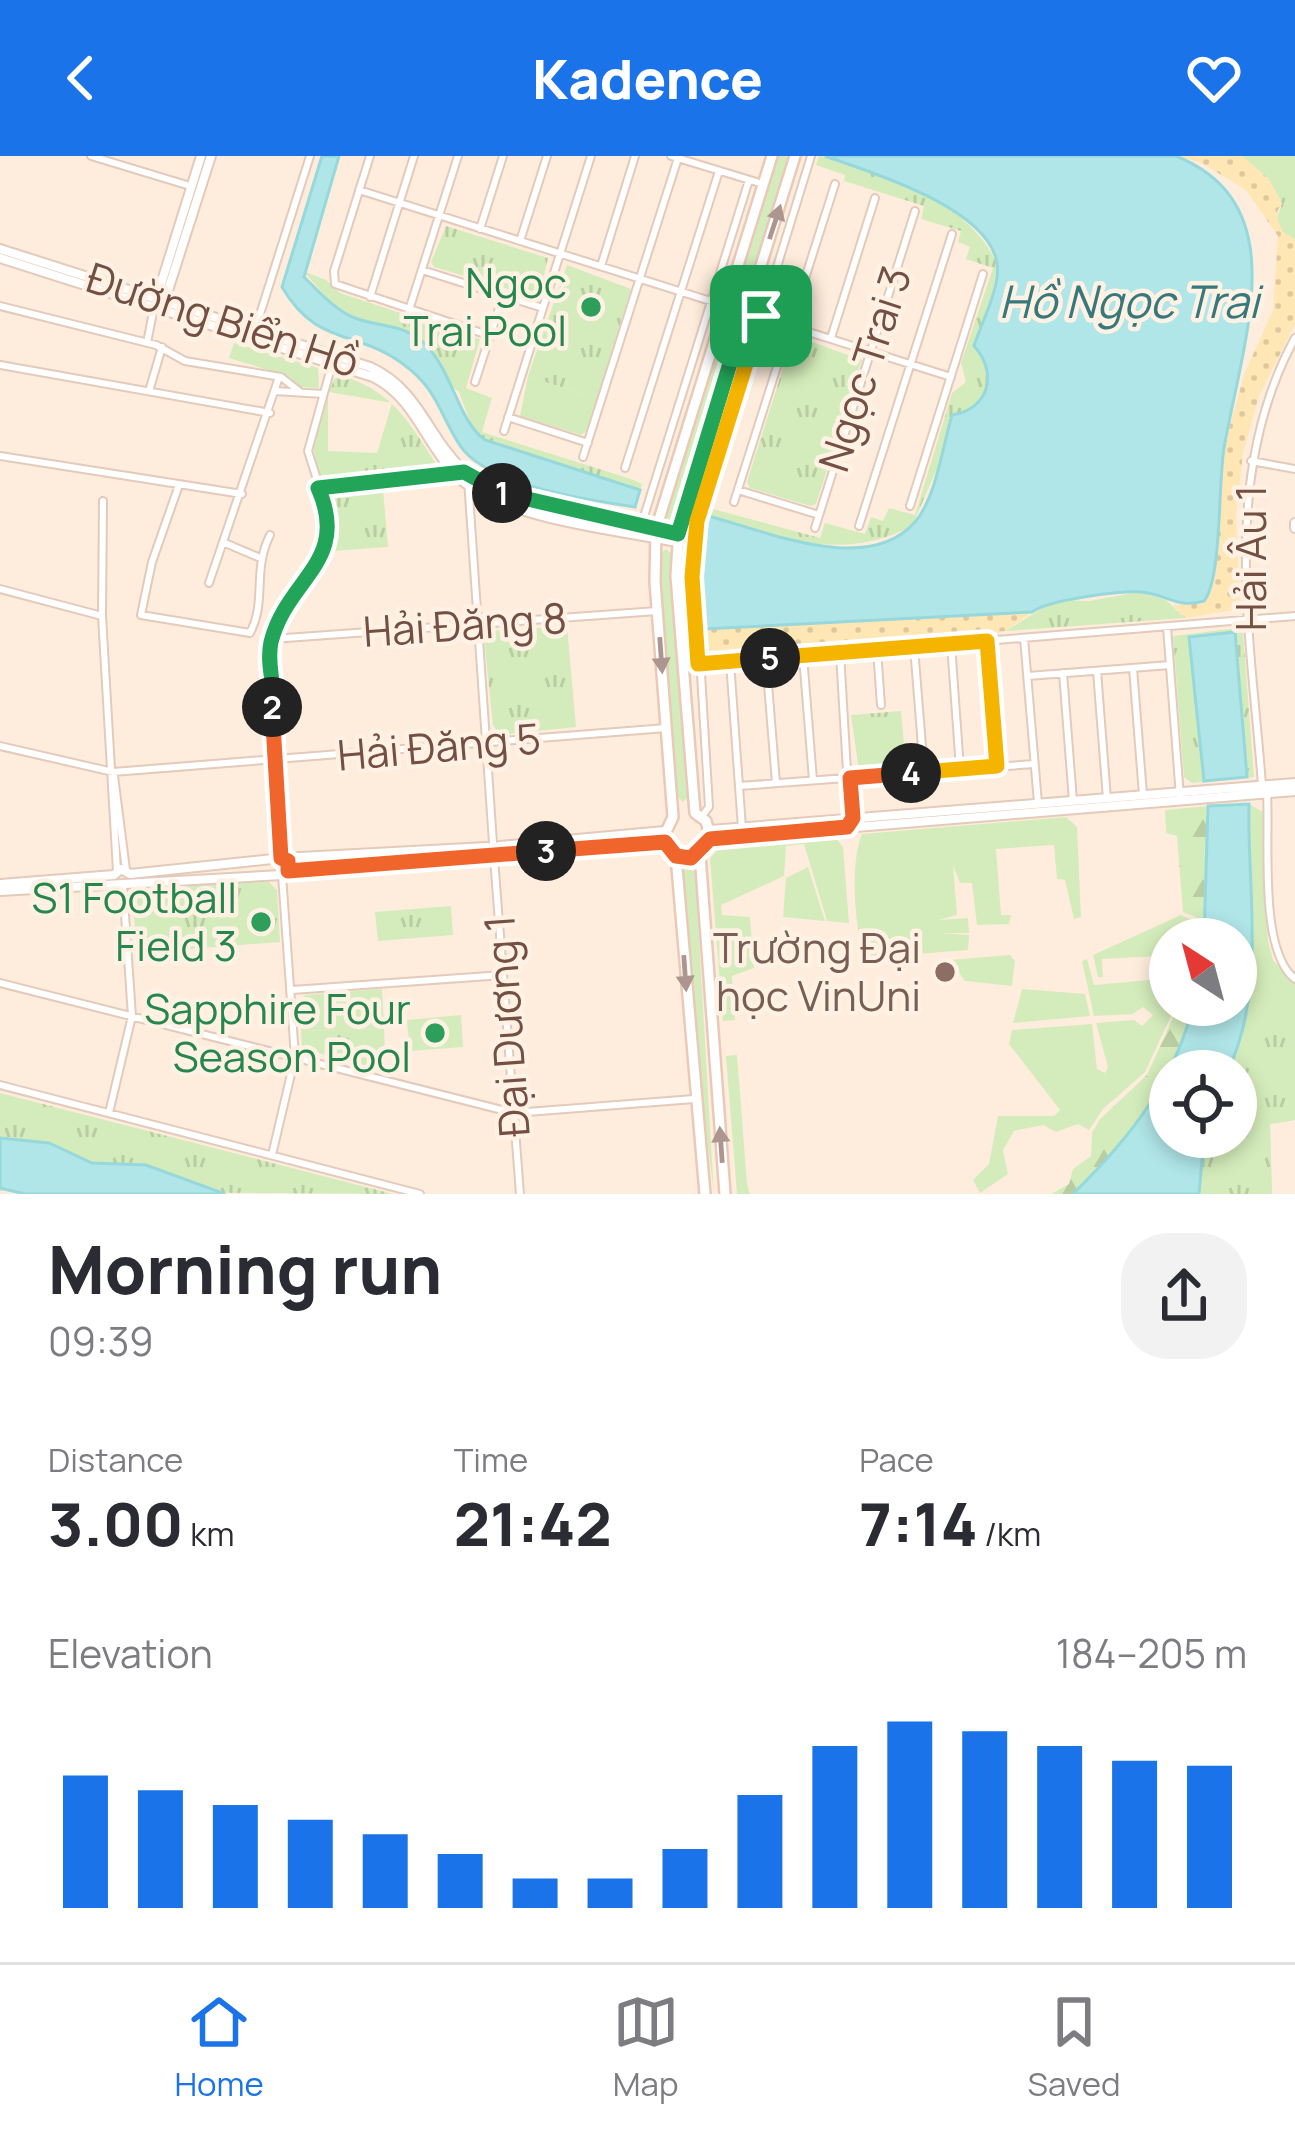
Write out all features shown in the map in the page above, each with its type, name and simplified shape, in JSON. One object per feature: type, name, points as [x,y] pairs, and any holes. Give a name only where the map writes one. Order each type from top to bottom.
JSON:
[{"type":"main road","points":[[705,1194],[676,856],[665,836],[674,817],[657,611],[656,534],[772,156]]},
{"type":"main road","points":[[725,1194],[700,855],[710,835],[699,815],[677,538],[796,156]]},
{"type":"main road","points":[[674,817],[699,815]]},
{"type":"main road","points":[[676,856],[700,855]]},
{"type":"street","points":[[91,156],[192,187]]},
{"type":"street","points":[[159,306],[201,156]]},
{"type":"street","points":[[147,343],[211,156]]},
{"type":"street","points":[[255,330],[310,156]]},
{"type":"street","points":[[370,156],[334,271],[335,284],[490,336]]},
{"type":"street","points":[[370,297],[414,156]]},
{"type":"street","points":[[409,310],[458,156]]},
{"type":"street","points":[[480,229],[502,156]]},
{"type":"street","points":[[520,241],[547,156]]},
{"type":"street","points":[[504,431],[591,156]]},
{"type":"street","points":[[601,266],[635,156]]},
{"type":"street","points":[[699,815],[709,807],[692,577],[697,521],[811,156]]},
{"type":"street","points":[[584,457],[675,157],[763,184]]},
{"type":"street","points":[[625,468],[719,171]]},
{"type":"street","points":[[640,530],[749,180]]},
{"type":"street","points":[[734,502],[835,184]]},
{"type":"street","points":[[359,190],[951,376]]},
{"type":"street","points":[[831,338],[875,198]]},
{"type":"street","name":"Ngọc Trai 3","points":[[814,528],[915,211]]},
{"type":"street","points":[[859,526],[952,234]]},
{"type":"street","name":"Đường Biển Hồ","points":[[0,253],[334,359]]},
{"type":"street","points":[[422,270],[543,308]]},
{"type":"street","points":[[910,506],[983,274]]},
{"type":"street","points":[[475,382],[503,296]]},
{"type":"street","points":[[0,306],[161,347],[188,362],[279,377],[299,391]]},
{"type":"street","name":"Đường Biển Hồ","points":[[159,306],[255,330],[373,376],[396,392],[464,477],[512,506],[677,538]]},
{"type":"street","name":"Hải Âu 1","points":[[1295,338],[1270,392],[1251,461],[1244,532],[1273,940],[1281,967],[1295,979]]},
{"type":"street","points":[[150,388],[161,347]]},
{"type":"street","points":[[272,1155],[295,1057],[274,760],[274,690],[268,669],[272,639],[326,545],[328,514],[308,445],[334,359]]},
{"type":"street","points":[[0,365],[150,388],[270,413]]},
{"type":"street","points":[[208,583],[279,377]]},
{"type":"street","points":[[275,391],[323,394]]},
{"type":"street","points":[[508,417],[589,443]]},
{"type":"street","points":[[0,456],[242,494]]},
{"type":"street","points":[[1251,461],[1295,470]]},
{"type":"street","points":[[318,488],[464,477]]},
{"type":"street","name":"Đại Dương 1","points":[[464,477],[520,1194]]},
{"type":"street","points":[[179,484],[139,611],[145,616],[250,634],[260,595],[258,557],[270,535]]},
{"type":"street","points":[[738,490],[818,515]]},
{"type":"street","points":[[103,501],[102,616],[112,772],[119,788],[132,1016],[110,1114]]},
{"type":"street","points":[[225,543],[258,557]]},
{"type":"street","points":[[0,589],[102,616]]},
{"type":"street","name":"Hải Đăng 8","points":[[272,639],[657,611]]},
{"type":"street","points":[[684,665],[1295,616]]},
{"type":"street","points":[[1167,627],[1180,796]]},
{"type":"street","points":[[1024,638],[1038,808]]},
{"type":"street","points":[[987,641],[997,766]]},
{"type":"street","points":[[951,644],[960,769]]},
{"type":"street","points":[[914,647],[924,772]]},
{"type":"street","points":[[877,650],[881,705]]},
{"type":"street","points":[[840,652],[850,778],[848,821]]},
{"type":"street","points":[[803,656],[813,780]]},
{"type":"street","points":[[766,658],[776,783]]},
{"type":"street","points":[[730,662],[742,828]]},
{"type":"street","points":[[1028,676],[1170,665]]},
{"type":"street","points":[[1133,668],[1143,795]]},
{"type":"street","points":[[1097,670],[1107,799]]},
{"type":"street","points":[[1063,673],[1073,801]]},
{"type":"street","name":"Hải Đăng 5","points":[[0,746],[112,772],[666,728]]},
{"type":"street","points":[[739,786],[1034,764]]},
{"type":"street","points":[[710,835],[742,828],[1295,787]]},
{"type":"street","points":[[1038,808],[1143,795],[1180,796]]},
{"type":"street","points":[[710,835],[848,821]]},
{"type":"street","points":[[0,887],[665,836]]},
{"type":"street","points":[[292,990],[503,975]]},
{"type":"street","points":[[0,983],[514,1113],[694,1099]]},
{"type":"street","points":[[0,1085],[420,1194]]},
{"type":"green space","points":[[777,156],[791,156],[747,292],[740,295],[736,288]]},
{"type":"green space","points":[[819,156],[868,167],[922,191],[968,224],[997,265],[984,356],[987,388],[979,403],[961,414],[912,526],[886,537],[835,545],[784,538],[706,515],[709,508],[820,538],[825,523],[865,534],[871,517],[883,521],[889,508],[915,515],[952,393],[966,382],[961,363],[993,268],[966,259],[970,247],[958,242],[961,231],[921,219],[924,206],[844,181],[845,175],[816,165]]},
{"type":"green space","points":[[1242,156],[1295,156],[1295,239],[1283,232],[1277,218],[1282,203],[1268,178]]},
{"type":"green space","points":[[446,226],[548,258],[539,298],[434,267],[431,262]]},
{"type":"green space","points":[[567,265],[631,289],[597,399],[528,376]]},
{"type":"green space","points":[[303,271],[326,280],[340,293],[480,339],[466,388],[492,398],[482,432],[631,479],[642,484],[640,490],[485,440],[472,427],[459,392],[364,321],[335,307]]},
{"type":"green space","points":[[731,322],[736,329],[672,523],[665,516],[670,497],[721,333]]},
{"type":"green space","points":[[750,327],[753,332],[693,526],[690,658],[682,573],[686,525]]},
{"type":"green space","points":[[798,337],[862,360],[816,504],[810,506],[750,488],[747,482],[792,340]]},
{"type":"green space","points":[[234,343],[318,368],[319,388],[299,387],[288,376],[229,358]]},
{"type":"green space","points":[[343,376],[390,403],[329,392],[334,379]]},
{"type":"green space","points":[[528,376],[597,399],[587,431],[581,435],[520,416]]},
{"type":"green space","points":[[328,396],[328,451],[377,453],[392,404],[436,464],[432,473],[328,482],[318,475],[313,445]]},
{"type":"green space","points":[[383,489],[388,547],[331,551],[331,493]]},
{"type":"green space","points":[[666,549],[673,555],[689,796],[683,802],[676,795],[660,584],[660,554]]},
{"type":"green space","points":[[1139,592],[1166,600],[1185,618],[1006,631],[1055,600],[1089,601]]},
{"type":"green space","points":[[567,626],[576,727],[499,735],[493,725],[484,638],[491,631]]},
{"type":"green space","points":[[1238,628],[1243,633],[1254,777],[1192,783],[1184,777],[1173,636]]},
{"type":"green space","points":[[901,711],[906,767],[859,771],[851,715]]},
{"type":"green space","points":[[1249,804],[1263,812],[1268,941],[1273,960],[1295,984],[1295,1120],[1270,1124],[1272,1194],[1199,1194],[1202,1158],[1257,1158],[1257,1050],[1236,1050],[1243,1026],[1257,1026],[1257,918],[1252,918]]},
{"type":"green space","points":[[1208,806],[1205,918],[1183,912],[1177,836],[1166,833],[1165,810]]},
{"type":"green space","points":[[1066,817],[1077,827],[1081,917],[1074,919],[1065,880],[1057,879],[1054,845],[996,849],[1001,915],[1011,915],[1009,924],[977,925],[972,883],[960,883],[953,865],[957,915],[939,920],[968,918],[969,933],[940,933],[969,935],[968,950],[864,958],[855,894],[862,834]]},
{"type":"green space","points":[[834,836],[843,847],[849,923],[827,921],[804,844],[786,846],[784,876],[721,905],[722,915],[750,917],[754,968],[732,976],[735,1020],[723,1021],[710,858],[722,845]]},
{"type":"green space","points":[[688,867],[695,872],[714,1194],[696,1050],[682,872]]},
{"type":"green space","points":[[808,867],[825,921],[783,917],[786,878]]},
{"type":"green space","points":[[266,879],[277,890],[280,942],[137,953],[132,890]]},
{"type":"green space","points":[[451,906],[453,935],[378,941],[375,912]]},
{"type":"green space","points":[[1149,930],[1149,957],[1102,959],[1103,977],[1098,977],[1093,955]]},
{"type":"green space","points":[[1010,955],[1015,961],[1012,986],[965,981],[950,960]]},
{"type":"green space","points":[[1087,959],[1094,985],[1149,980],[1149,1012],[1143,1007],[1133,1014],[1094,1016],[1082,961]]},
{"type":"green space","points":[[382,989],[384,1029],[301,1031],[299,1001],[305,995]]},
{"type":"green space","points":[[1022,989],[1085,994],[1090,1016],[1013,1023]]},
{"type":"green space","points":[[1257,1003],[1295,1008],[1295,1088],[1288,1121],[1270,1124],[1272,1194],[1199,1194],[1202,1158],[1257,1158],[1257,1050],[1235,1050],[1244,1026],[1257,1026]]},
{"type":"green space","name":"Sapphire Four Season Pool","points":[[461,1015],[463,1047],[410,1051],[407,1020]]},
{"type":"green space","points":[[1149,1019],[1149,1026],[1166,1026],[1155,1050],[1149,1050],[1145,1072],[1103,1109],[1089,1130],[1078,1124],[1056,1132],[1043,1125],[1014,1131],[1003,1150],[1008,1174],[980,1193],[973,1180],[989,1164],[998,1116],[1054,1116],[1060,1110],[1009,1044],[1012,1030],[1092,1024],[1097,1069],[1105,1073],[1108,1067],[1096,1023],[1134,1020],[1142,1026]]},
{"type":"green space","points":[[1169,1026],[1187,1026],[1178,1050],[1158,1050]]},
{"type":"green space","points":[[384,1029],[386,1073],[302,1048],[301,1031]]},
{"type":"green space","points":[[737,1055],[750,1194],[737,1194],[726,1056]]},
{"type":"green space","points":[[1149,1071],[1149,1105],[1112,1153],[1073,1194],[1051,1194],[1069,1184],[1073,1169],[1091,1156],[1092,1133],[1100,1119]]},
{"type":"green space","points":[[0,1093],[393,1194],[0,1191]]},
{"type":"sand","points":[[1176,156],[1242,156],[1268,178],[1282,203],[1277,212],[1295,239],[1295,324],[1259,396],[1243,453],[1236,515],[1240,609],[1185,618],[1173,605],[1190,605],[1214,578],[1224,447],[1244,375],[1273,310],[1278,236],[1246,190],[1200,162]]},
{"type":"sand","points":[[1011,609],[1032,612],[1006,631],[715,655],[703,650],[701,630]]},
{"type":"water","points":[[322,156],[339,156],[304,277],[348,315],[400,329],[425,344],[468,421],[485,440],[640,490],[635,507],[541,489],[494,472],[461,447],[415,373],[386,353],[323,329],[295,306],[282,287]]},
{"type":"water","name":"Hồ Ngọc Trai","points":[[825,156],[1176,156],[1213,178],[1237,206],[1249,240],[1249,319],[1224,448],[1214,573],[1204,601],[1186,603],[1131,592],[1069,600],[1032,612],[704,629],[701,556],[708,516],[814,545],[870,546],[895,538],[922,512],[952,415],[975,405],[986,388],[986,367],[974,346],[996,283],[997,263],[989,243],[973,225],[924,194]]},
{"type":"water","points":[[1235,632],[1247,777],[1204,781],[1189,637]]},
{"type":"water","points":[[1249,804],[1252,918],[1205,918],[1208,806]]},
{"type":"water","points":[[1187,1026],[1243,1026],[1236,1050],[1178,1050]]},
{"type":"water","points":[[1149,1105],[1149,1158],[1202,1158],[1199,1194],[1073,1194],[1112,1153]]},
{"type":"water","points":[[0,1138],[49,1143],[92,1163],[146,1165],[225,1194],[25,1194],[0,1188]]},
{"type":"place","name":"Ngoc Trai Pool","points":[[591,307]]},
{"type":"place","name":"S1 Football Field 3","points":[[261,922]]},
{"type":"place","name":"Trường Đại học VinUni","points":[[945,972]]},
{"type":"place","name":"Sapphire Four Season Pool","points":[[435,1033]]},
{"type":"route","points":[[746,311],[761,316],[697,521],[692,577],[698,664],[987,641],[997,766],[850,778],[853,818],[847,827],[710,839],[700,855],[691,858],[676,856],[665,842],[288,871],[288,861],[281,858],[270,719],[274,690],[268,669],[280,620],[326,545],[328,514],[318,488],[458,477],[464,472],[516,498],[678,534],[746,311]]}]
